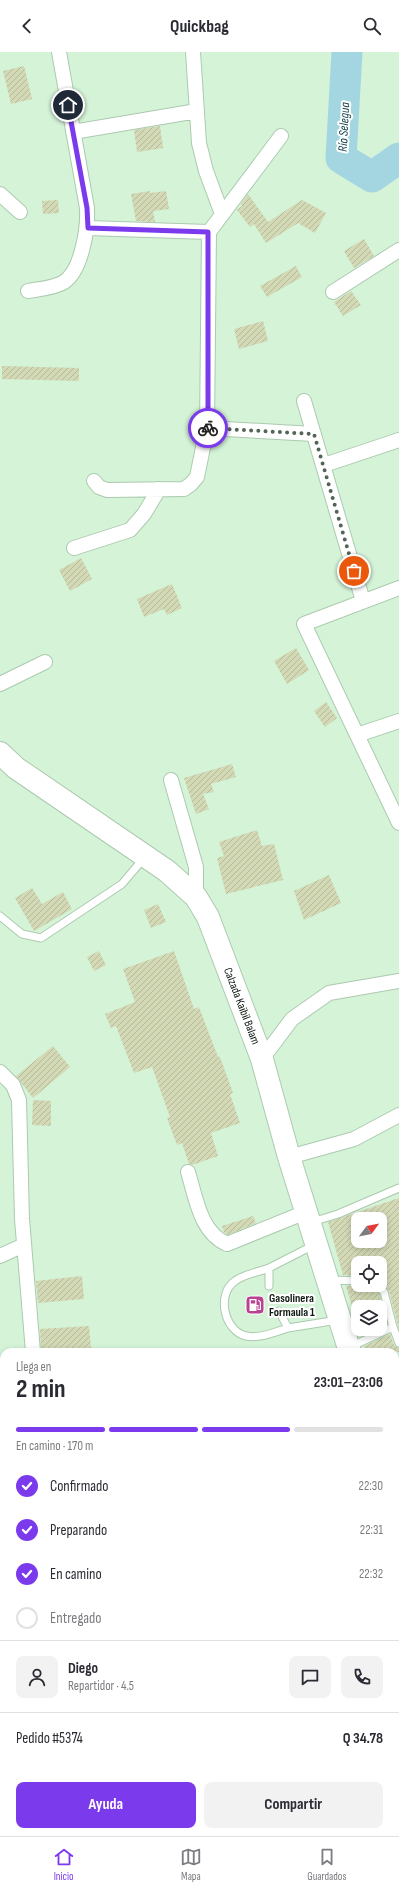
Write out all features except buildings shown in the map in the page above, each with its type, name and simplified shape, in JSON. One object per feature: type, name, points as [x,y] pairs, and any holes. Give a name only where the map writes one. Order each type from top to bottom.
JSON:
[{"type":"main road","name":"Calzada Kaibil Balam","points":[[0,753],[16,768],[168,871],[196,898],[208,917],[262,1059],[289,1158],[348,1348]]},
{"type":"street","points":[[28,290],[64,283],[74,272],[88,228],[87,208],[59,52]]},
{"type":"street","points":[[193,52],[199,142],[206,171],[222,214]]},
{"type":"street","points":[[73,132],[197,111]]},
{"type":"street","points":[[94,481],[99,487],[107,490],[159,489],[184,488],[192,484],[197,477],[207,428],[208,232],[281,136]]},
{"type":"street","points":[[0,194],[20,212]]},
{"type":"street","points":[[88,228],[208,232]]},
{"type":"street","points":[[333,292],[399,250]]},
{"type":"street","points":[[304,401],[363,602]]},
{"type":"street","points":[[207,428],[314,434]]},
{"type":"street","points":[[324,465],[399,440]]},
{"type":"street","points":[[74,548],[130,530],[144,514],[159,489]]},
{"type":"street","points":[[399,588],[304,624],[399,823]]},
{"type":"street","points":[[0,684],[45,662]]},
{"type":"street","points":[[357,735],[399,722]]},
{"type":"street","points":[[171,780],[196,867],[196,898]]},
{"type":"street","points":[[262,1059],[292,1019],[329,993],[399,981]]},
{"type":"street","points":[[0,1072],[13,1085],[19,1100],[24,1245],[33,1348]]},
{"type":"street","points":[[289,1158],[354,1139],[399,1115]]},
{"type":"street","points":[[188,1172],[206,1227],[218,1240],[227,1244],[308,1217]]},
{"type":"street","points":[[0,1256],[24,1245]]},
{"type":"lane","points":[[0,916],[22,934],[41,938],[122,884],[146,855]]},
{"type":"lane","points":[[308,1217],[338,1214],[399,1188]]},
{"type":"lane","points":[[316,1244],[269,1268],[235,1280],[227,1288],[223,1298],[229,1323],[236,1332],[246,1336],[260,1336],[288,1328],[340,1320]]},
{"type":"lane","points":[[269,1268],[269,1286]]},
{"type":"lane","points":[[327,1279],[351,1281]]},
{"type":"lane","points":[[384,1292],[399,1343]]},
{"type":"lane","points":[[278,1311],[288,1328]]},
{"type":"lane","points":[[353,1348],[394,1327]]},
{"type":"waterway","name":"Río Selegua","points":[[347,52],[341,158],[372,177],[399,158]]},
{"type":"way so far","points":[[208,428],[314,434],[354,571]]},
{"type":"place","name":"Gasolinera Formaula 1","points":[[255,1305]]},
{"type":"route","points":[[68,105],[87,208],[88,228],[208,232],[208,428]]}]
